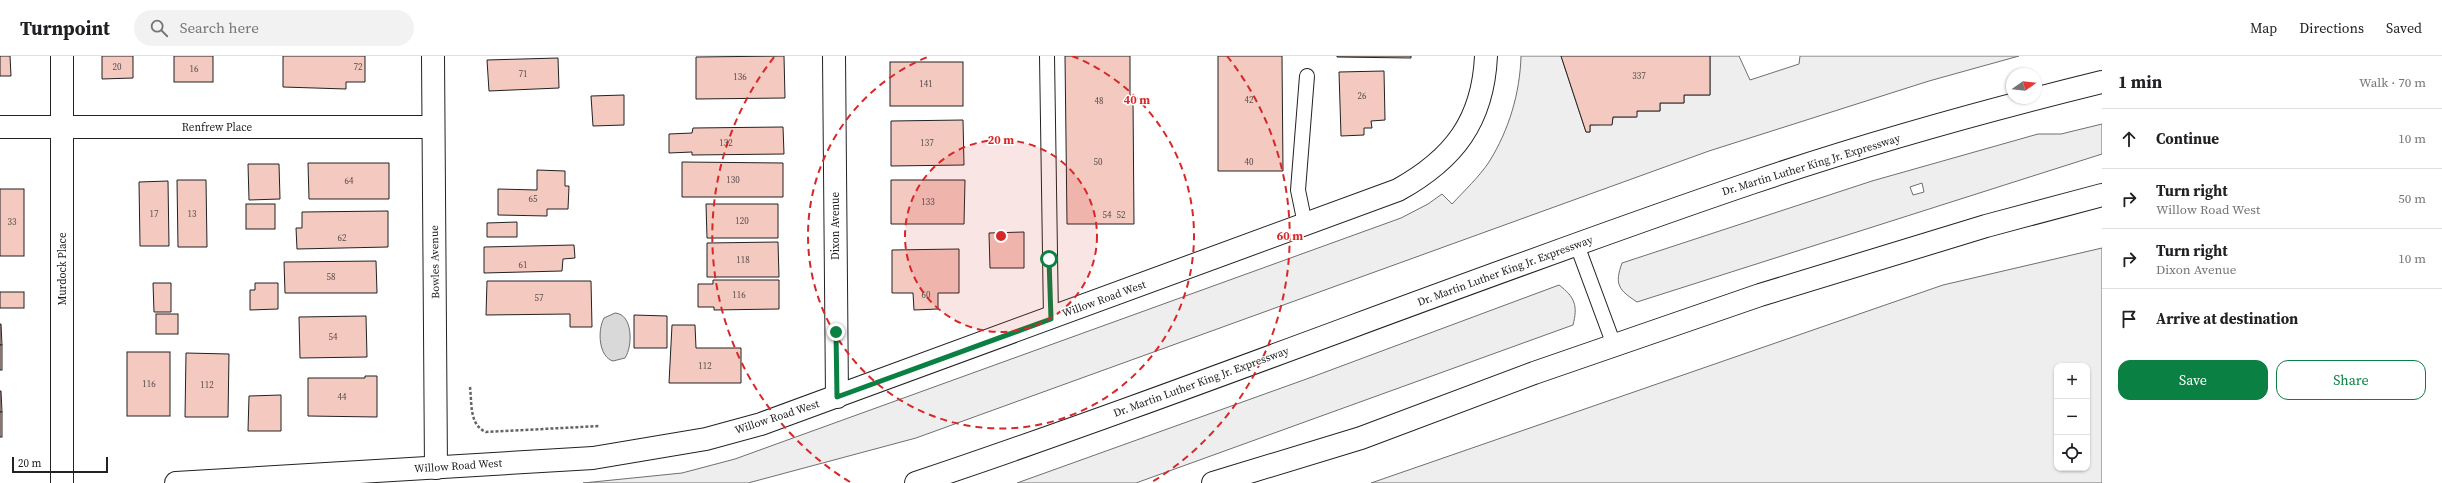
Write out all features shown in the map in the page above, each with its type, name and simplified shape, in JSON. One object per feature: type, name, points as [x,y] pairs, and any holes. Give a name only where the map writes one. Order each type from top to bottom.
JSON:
[{"type":"main road","name":"Murdock Place","points":[[62,56],[62,483]]},
{"type":"main road","name":"Bowles Avenue","points":[[433,56],[436,468]]},
{"type":"main road","name":"Dixon Avenue","points":[[834,56],[837,397]]},
{"type":"main road","name":"Willow Road West","points":[[176,483],[593,458],[649,450],[706,439],[761,424],[1051,319],[1398,190],[1421,177],[1451,152],[1466,132],[1476,111],[1482,86],[1486,56]]},
{"type":"main road","name":"Dr. Martin Luther King Jr. Expressway","points":[[916,483],[1060,434],[1752,182],[1861,149],[2102,82]]},
{"type":"main road","name":"Renfrew Place","points":[[0,127],[433,127]]},
{"type":"main road","points":[[1213,483],[1361,438],[1614,345],[1863,263],[2102,194]]},
{"type":"main road","points":[[1260,483],[1361,438]]},
{"type":"lane","points":[[1047,56],[1051,319]]},
{"type":"lane","points":[[1305,224],[1298,190],[1307,76]]},
{"type":"lane","points":[[1577,245],[1614,345]]},
{"type":"path","points":[[470,387],[474,421],[478,428],[486,432],[601,426]]},
{"type":"shaded area","points":[[1521,56],[1561,56],[1586,132],[1590,132],[1590,125],[1612,124],[1613,117],[1636,117],[1637,111],[1660,111],[1660,103],[1684,103],[1684,95],[1710,95],[1710,56],[1739,56],[1750,80],[1799,64],[1800,56],[2019,56],[1929,81],[1709,151],[916,438],[748,483],[583,483],[682,473],[735,459],[1401,218],[1428,204],[1442,194],[1452,204],[1485,168],[1496,150],[1508,124],[1516,97]]},
{"type":"shaded area","points":[[2102,124],[2102,154],[1637,302],[1622,290],[1618,282],[1622,263],[1872,181],[2038,134],[2061,134]],"holes":[[[1922,183],[1924,192],[1913,195],[1910,187]]]},
{"type":"shaded area","points":[[2102,248],[2102,483],[1371,483],[1943,285]]},
{"type":"shaded area","points":[[1559,285],[1569,294],[1574,302],[1575,312],[1573,325],[1136,483],[1017,483],[1312,377]]},
{"type":"shaded area","points":[[615,313],[621,315],[625,319],[630,331],[630,339],[628,353],[625,358],[613,361],[608,359],[602,349],[600,330],[604,318]]},
{"type":"building","points":[[0,56],[10,56],[11,76],[0,76]]},
{"type":"building","points":[[102,56],[133,56],[133,78],[102,79]]},
{"type":"building","points":[[174,56],[213,56],[213,82],[174,82]]},
{"type":"building","points":[[283,56],[365,56],[365,82],[346,82],[346,89],[283,87]]},
{"type":"building","points":[[784,56],[785,98],[696,99],[696,57]]},
{"type":"building","points":[[1065,56],[1130,56],[1130,99],[1133,99],[1134,224],[1067,224]]},
{"type":"building","points":[[1218,56],[1282,56],[1283,171],[1218,171]]},
{"type":"building","points":[[1411,56],[1411,58],[1337,57]]},
{"type":"building","points":[[1561,56],[1710,56],[1710,95],[1684,95],[1684,103],[1660,103],[1660,111],[1637,111],[1637,117],[1613,117],[1612,125],[1590,125],[1590,132],[1586,132]]},
{"type":"building","points":[[558,58],[559,88],[489,91],[487,60]]},
{"type":"building","points":[[890,62],[963,62],[963,106],[890,106]]},
{"type":"building","points":[[1384,71],[1385,120],[1371,121],[1372,128],[1364,128],[1364,135],[1341,136],[1339,72]]},
{"type":"building","points":[[624,95],[624,125],[593,126],[591,96]]},
{"type":"building","points":[[963,120],[964,165],[891,166],[891,121]]},
{"type":"building","points":[[783,127],[784,154],[692,155],[692,152],[669,153],[669,134],[692,133],[693,128]]},
{"type":"building","points":[[682,162],[783,163],[783,197],[682,197]]},
{"type":"building","points":[[308,163],[389,163],[389,199],[309,199]]},
{"type":"building","points":[[248,164],[279,164],[280,199],[249,200]]},
{"type":"building","points":[[537,170],[565,171],[565,186],[569,186],[568,209],[547,209],[547,216],[498,215],[498,189],[537,190]]},
{"type":"building","points":[[177,180],[206,180],[207,247],[178,247]]},
{"type":"building","points":[[891,180],[965,180],[964,224],[891,224]]},
{"type":"building","points":[[168,181],[169,246],[140,246],[139,182]]},
{"type":"building","points":[[0,189],[24,189],[24,256],[0,256]]},
{"type":"building","points":[[246,204],[275,204],[275,229],[246,229]]},
{"type":"building","points":[[706,204],[778,204],[778,238],[707,238]]},
{"type":"building","points":[[388,211],[388,247],[297,249],[296,228],[302,228],[302,212]]},
{"type":"building","points":[[517,222],[517,237],[487,237],[487,223]]},
{"type":"building","points":[[1024,232],[1024,268],[990,268],[989,233]]},
{"type":"building","points":[[778,242],[779,277],[707,277],[707,243]]},
{"type":"building","points":[[574,245],[575,258],[563,259],[562,271],[484,273],[484,247]]},
{"type":"building","points":[[959,249],[959,293],[938,293],[938,309],[914,310],[913,293],[892,293],[892,250]]},
{"type":"building","points":[[376,261],[377,293],[285,293],[284,262]]},
{"type":"building","points":[[713,280],[779,280],[779,309],[714,310],[714,307],[698,307],[698,284],[713,284]]},
{"type":"building","points":[[487,281],[591,281],[592,327],[570,327],[570,314],[486,315]]},
{"type":"building","points":[[153,283],[171,283],[171,312],[154,312]]},
{"type":"building","points":[[255,283],[278,283],[278,309],[250,310],[250,290],[255,290]]},
{"type":"building","points":[[0,292],[24,292],[24,308],[0,308]]},
{"type":"building","points":[[156,314],[178,314],[178,334],[156,334]]},
{"type":"building","points":[[634,315],[667,316],[667,348],[634,348]]},
{"type":"building","points":[[366,316],[367,357],[300,358],[299,317]]},
{"type":"building","points":[[1,324],[2,345],[0,345]]},
{"type":"building","points":[[672,325],[695,325],[696,348],[741,348],[741,383],[669,383]]},
{"type":"building","points":[[0,345],[2,345],[2,370],[0,370]]},
{"type":"building","points":[[127,352],[170,352],[170,416],[127,416]]},
{"type":"building","points":[[186,353],[229,354],[228,417],[185,417]]},
{"type":"building","points":[[365,376],[377,376],[377,417],[308,416],[308,378],[365,378]]},
{"type":"building","points":[[1,391],[2,412],[0,412]]},
{"type":"building","points":[[281,395],[281,431],[248,431],[249,396]]},
{"type":"building","points":[[0,412],[2,412],[2,437],[0,437]]},
{"type":"route","points":[[836,332],[837,397],[1051,319],[1049,259]]}]
